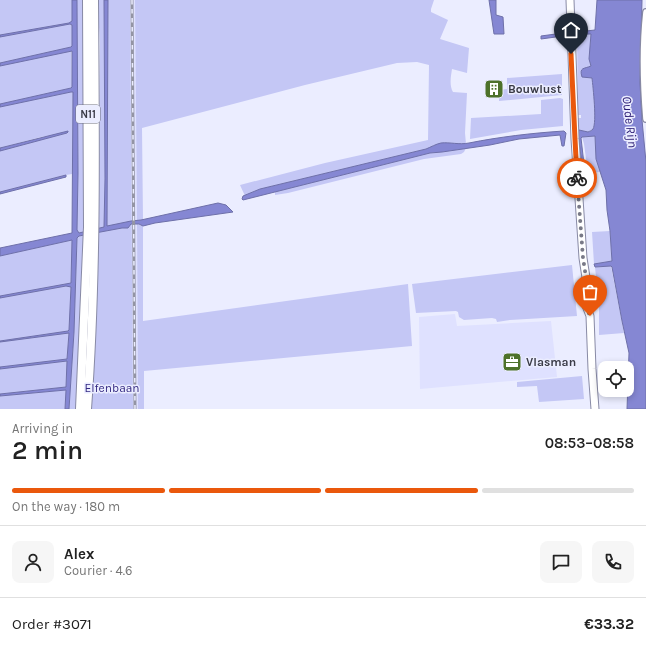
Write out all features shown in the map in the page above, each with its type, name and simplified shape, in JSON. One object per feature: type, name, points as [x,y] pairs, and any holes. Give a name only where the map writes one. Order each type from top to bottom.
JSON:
[{"type":"highway","name":"N11","points":[[87,0],[91,226]]},
{"type":"highway","name":"N11","points":[[87,409],[93,305],[91,226],[94,0]]},
{"type":"highway","name":"N11","points":[[80,409],[91,238]]},
{"type":"main road","points":[[569,1],[575,139],[583,258],[587,284],[585,303],[590,316],[595,409]]},
{"type":"street","points":[[646,12],[643,79],[646,119]]},
{"type":"shaded area","points":[[130,0],[135,0],[137,221],[131,221]]},
{"type":"shaded area","points":[[131,224],[137,224],[138,409],[133,409]]},
{"type":"shaded area","points":[[455,314],[457,326],[551,321],[557,377],[420,389],[419,317]]},
{"type":"green space","points":[[0,0],[72,0],[72,22],[0,35]]},
{"type":"green space","points":[[77,0],[83,0],[84,186],[83,232],[79,233],[77,230]]},
{"type":"green space","name":"Elfenbaan","points":[[97,0],[130,0],[133,409],[91,409],[99,229],[100,32]]},
{"type":"green space","points":[[135,0],[434,0],[431,12],[448,20],[440,39],[469,48],[467,73],[452,69],[451,80],[453,92],[467,93],[465,133],[466,144],[442,143],[426,149],[260,189],[245,196],[240,185],[325,163],[428,140],[429,65],[417,62],[397,63],[305,85],[142,128],[143,220],[137,221]]},
{"type":"green space","points":[[70,24],[72,25],[71,47],[0,63],[0,37]]},
{"type":"green space","points":[[577,34],[591,34],[591,67],[588,67],[592,78],[595,109],[594,126],[592,130],[588,132],[579,130],[577,118],[581,118],[581,115],[578,115]]},
{"type":"green space","points":[[71,50],[71,88],[0,104],[0,66]]},
{"type":"green space","points":[[562,74],[562,95],[499,101],[499,90],[507,89],[507,78]]},
{"type":"green space","points":[[73,92],[72,174],[0,192],[0,151],[67,133],[41,137],[0,148],[0,107]]},
{"type":"green space","points":[[563,99],[563,126],[521,130],[470,139],[471,118],[541,114],[541,100]]},
{"type":"green space","points":[[595,136],[596,159],[600,172],[588,173],[582,137]]},
{"type":"green space","points":[[466,148],[461,154],[424,159],[275,195],[275,192],[430,153]]},
{"type":"green space","points":[[137,224],[143,226],[143,321],[408,284],[412,346],[144,371],[144,409],[138,409]]},
{"type":"green space","points":[[610,231],[612,261],[594,264],[592,232]]},
{"type":"green space","points":[[83,235],[83,283],[77,409],[69,409],[74,332],[77,238]]},
{"type":"green space","points":[[72,240],[71,283],[0,296],[0,256]]},
{"type":"green space","points":[[572,265],[577,316],[497,322],[496,319],[492,318],[464,320],[459,317],[458,312],[456,311],[416,313],[412,284]]},
{"type":"green space","points":[[611,266],[624,333],[599,335],[599,307],[595,267]]},
{"type":"green space","points":[[71,286],[68,331],[0,341],[0,298]]},
{"type":"green space","points":[[69,333],[67,359],[0,367],[0,342]]},
{"type":"green space","points":[[67,361],[66,387],[0,394],[0,369]]},
{"type":"green space","points":[[582,376],[584,399],[539,402],[537,386],[517,387],[517,382]]},
{"type":"green space","points":[[66,390],[65,409],[0,409],[0,396]]},
{"type":"water","points":[[72,0],[77,0],[77,230],[79,233],[104,227],[104,0],[108,0],[107,226],[218,203],[226,205],[233,212],[143,226],[139,224],[131,224],[128,228],[79,236],[77,238],[74,332],[69,409],[65,409],[66,390],[0,396],[0,394],[66,387],[67,361],[0,369],[0,367],[67,359],[69,333],[0,341],[68,331],[71,287],[66,286],[0,298],[0,296],[71,283],[72,240],[0,256],[0,248],[72,233],[73,92],[0,107],[0,104],[71,88],[72,51],[0,66],[0,63],[71,47],[72,25],[70,24],[0,37],[0,35],[69,23],[72,21]]},
{"type":"water","points":[[489,0],[496,0],[496,15],[503,17],[504,34],[494,34]]},
{"type":"water","name":"Oude Rijn","points":[[597,0],[642,0],[640,83],[646,162],[646,409],[627,409],[627,397],[634,397],[634,361],[629,361],[629,353],[612,267],[595,267],[594,264],[612,261],[610,231],[606,190],[596,159],[595,136],[581,138],[585,173],[583,173],[578,133],[579,130],[588,132],[593,129],[595,112],[592,78],[582,77],[581,74],[583,69],[591,66],[589,59],[591,34],[577,34],[577,32],[595,30]]},
{"type":"water","points":[[563,33],[563,36],[541,39],[541,36]]},
{"type":"water","points":[[68,131],[67,133],[0,151],[0,148]]},
{"type":"water","points":[[564,131],[566,133],[564,146],[562,146],[560,135],[519,139],[490,145],[430,153],[243,200],[242,199],[243,196],[260,189],[426,149],[441,143],[465,144],[492,139]]},
{"type":"water","points":[[66,175],[66,177],[0,194],[0,192]]},
{"type":"railway","points":[[132,0],[135,409]]},
{"type":"way so far","points":[[577,178],[583,258],[587,284],[585,303],[590,316]]},
{"type":"place","name":"Bouwlust","points":[[494,89]]},
{"type":"place","name":"Vlasman","points":[[512,362]]},
{"type":"route","points":[[571,54],[577,178]]}]
